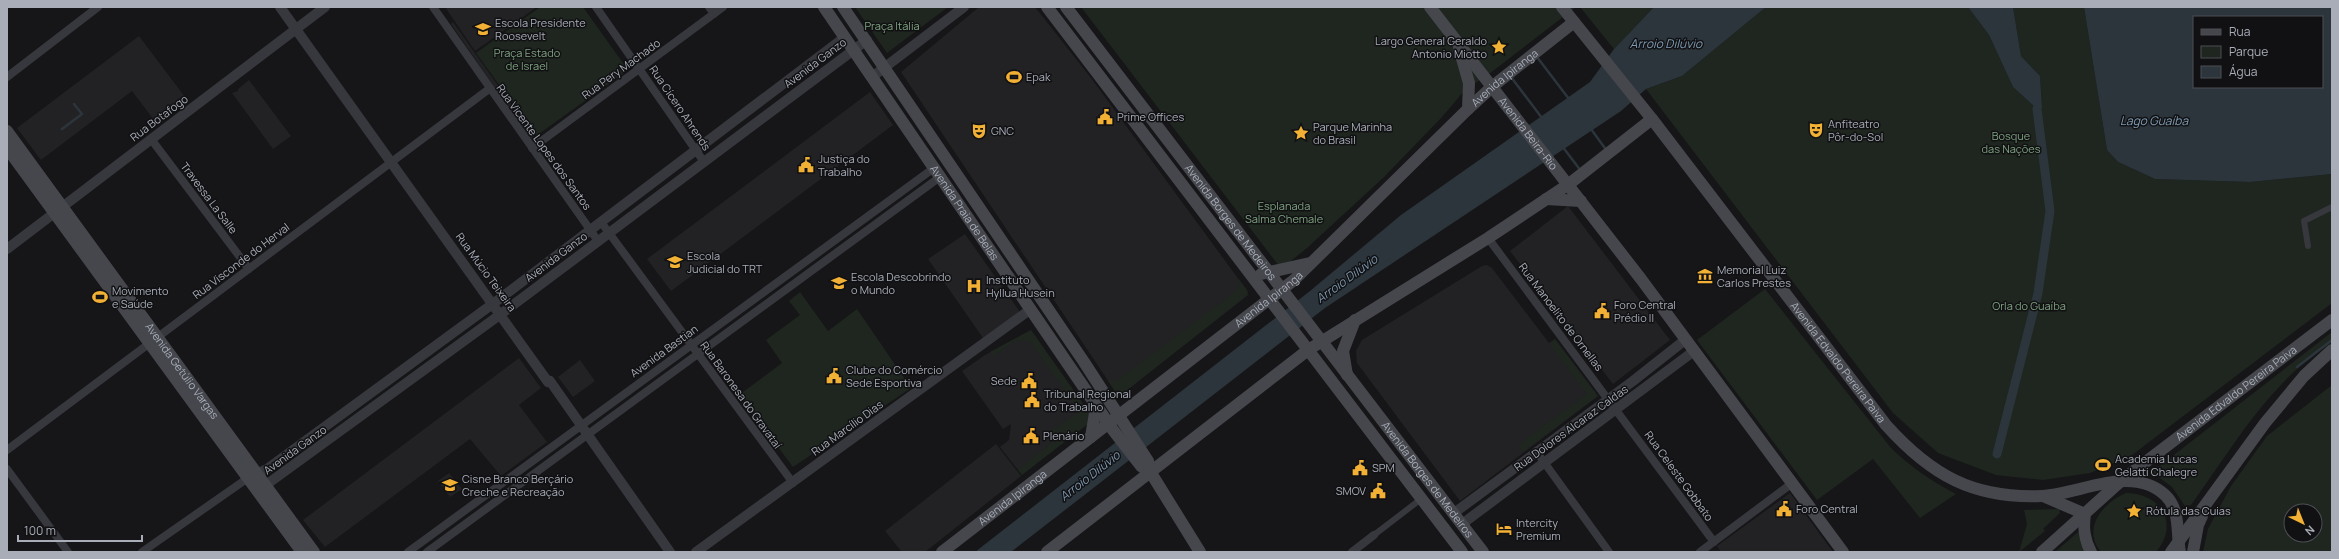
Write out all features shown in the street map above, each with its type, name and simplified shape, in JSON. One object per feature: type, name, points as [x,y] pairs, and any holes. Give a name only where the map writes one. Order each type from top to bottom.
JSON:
[{"type":"main road","name":"Avenida Praia de Belas","points":[[824,7],[1093,402],[1116,424]]},
{"type":"main road","name":"Avenida Praia de Belas","points":[[843,7],[867,40],[1080,355],[1116,424],[1147,467],[1196,551]]},
{"type":"main road","name":"Avenida Borges de Medeiros","points":[[1047,7],[1462,552]]},
{"type":"main road","name":"Avenida Borges de Medeiros","points":[[1066,7],[1288,301],[1483,552]]},
{"type":"main road","name":"Avenida Beira-Rio","points":[[1430,7],[1569,184]]},
{"type":"main road","points":[[1047,552],[1147,467],[1305,345],[1321,342],[1488,238],[1569,184],[1652,119],[1562,7]]},
{"type":"main road","name":"Avenida Ipiranga","points":[[942,552],[1090,437],[1116,424],[1280,290],[1311,263],[1493,86],[1574,22]]},
{"type":"main road","points":[[1457,41],[1469,83],[1468,109]]},
{"type":"main road","name":"Avenida Edvaldo Pereira Paiva","points":[[1652,119],[1886,425],[1906,448],[1930,468],[1948,478],[1976,489],[2006,495],[2042,496],[2122,480],[2140,482],[2155,488],[2165,496],[2172,505],[2178,519],[2177,549]]},
{"type":"main road","name":"Avenida Getúlio Vargas","points":[[7,131],[58,210]]},
{"type":"main road","name":"Avenida Getúlio Vargas","points":[[7,148],[58,210],[252,476],[314,552]]},
{"type":"main road","points":[[1569,184],[1843,552]]},
{"type":"main road","points":[[1546,199],[1581,201]]},
{"type":"main road","points":[[1250,275],[1268,274],[1311,263]]},
{"type":"main road","points":[[1347,376],[1344,351],[1355,320]]},
{"type":"main road","name":"Avenida Edvaldo Pereira Paiva","points":[[2122,480],[2332,320]]},
{"type":"main road","name":"Avenida Edvaldo Pereira Paiva","points":[[2177,549],[2212,494],[2265,423],[2304,376],[2332,350]]},
{"type":"main road","points":[[1090,437],[1095,413],[1093,402]]},
{"type":"main road","points":[[2042,552],[2122,480]]},
{"type":"main road","name":"Avenida Getúlio Vargas","points":[[262,489],[302,552]]},
{"type":"main road","points":[[2193,552],[2198,525],[2212,494]]},
{"type":"main road","name":"Avenida Edvaldo Pereira Paiva","points":[[2042,496],[2085,514]]},
{"type":"main road","points":[[1433,514],[1454,513]]},
{"type":"main road","points":[[2085,514],[2083,528],[2086,542],[2091,552]]},
{"type":"street","points":[[7,77],[98,7]]},
{"type":"street","name":"Rua Múcio Teixeira","points":[[280,7],[670,552]]},
{"type":"street","name":"Rua Botafogo","points":[[7,249],[325,7]]},
{"type":"street","name":"Rua Vicente Lopes dos Santos","points":[[433,7],[489,89],[598,241]]},
{"type":"street","name":"Rua Cícero Ahrends","points":[[596,7],[704,162]]},
{"type":"street","name":"Rua Pery Machado","points":[[532,148],[640,70],[712,10],[723,7]]},
{"type":"street","points":[[872,77],[964,7]]},
{"type":"street","name":"Avenida Ganzo","points":[[252,476],[267,470],[377,389],[845,38]]},
{"type":"street","name":"Avenida Ganzo","points":[[262,489],[501,314],[867,40]]},
{"type":"street","name":"Rua Visconde do Herval","points":[[7,450],[156,344],[249,269],[489,89]]},
{"type":"street","points":[[766,97],[775,109]]},
{"type":"street","name":"Travessa La Salle","points":[[151,139],[249,269]]},
{"type":"street","name":"Avenida Bastian","points":[[408,552],[859,222],[937,172]]},
{"type":"street","name":"Avenida Bastian","points":[[427,552],[866,232],[937,172]]},
{"type":"street","points":[[2308,246],[2304,221],[2332,207]]},
{"type":"street","name":"Rua Baronesa do Gravataí","points":[[601,222],[793,483]]},
{"type":"street","points":[[859,222],[866,232]]},
{"type":"street","name":"Rua Manoelito de Ornellas","points":[[1488,238],[1616,410]]},
{"type":"street","points":[[770,287],[777,296]]},
{"type":"street","name":"Rua Marcílio Dias","points":[[696,552],[1031,309]]},
{"type":"street","name":"Rua Dolores Alcaraz Caldas","points":[[1454,513],[1536,451],[1633,381],[1685,340]]},
{"type":"street","name":"Rua Dolores Alcaraz Caldas","points":[[1462,524],[1694,351]]},
{"type":"street","points":[[1633,381],[1641,392]]},
{"type":"street","points":[[377,389],[384,399]]},
{"type":"street","name":"Rua Celeste Gobbato","points":[[1616,410],[1714,542]]},
{"type":"street","points":[[1536,451],[1609,552]]},
{"type":"street","points":[[7,469],[68,552]]},
{"type":"street","points":[[142,552],[252,476]]},
{"type":"street","points":[[1700,552],[1791,484]]},
{"type":"street","points":[[1352,552],[1422,499]]},
{"type":"street","points":[[437,531],[443,541]]},
{"type":"shaded area","name":"Escola Presidente Roosevelt","points":[[445,7],[537,7],[475,51]]},
{"type":"shaded area","points":[[979,7],[1035,7],[1091,78],[1248,292],[1121,395],[1117,394],[901,72]]},
{"type":"shaded area","points":[[453,22],[536,139],[532,142],[451,24]]},
{"type":"shaded area","points":[[139,36],[185,97],[154,120],[132,91],[41,160],[17,128]]},
{"type":"shaded area","points":[[249,80],[291,136],[273,149],[232,93],[238,91],[238,89]]},
{"type":"shaded area","name":"Justiça do Trabalho","points":[[870,92],[893,125],[671,291],[647,259]]},
{"type":"shaded area","name":"Foro Central Prédio II","points":[[1568,206],[1670,340],[1613,384],[1510,251]]},
{"type":"shaded area","points":[[965,234],[1020,312],[983,338],[928,259]]},
{"type":"shaded area","points":[[1487,265],[1492,268],[1549,343],[1555,339],[1598,396],[1460,501],[1357,363],[1356,351],[1362,340],[1482,266]]},
{"type":"shaded area","name":"Tribunal Regional do Trabalho","points":[[1031,330],[1091,415],[1022,475],[1000,447],[1009,440],[1011,424],[1003,429],[962,371],[985,355]]},
{"type":"shaded area","points":[[519,358],[541,388],[519,405],[547,442],[501,476],[470,439],[325,547],[303,520]]},
{"type":"shaded area","points":[[580,360],[595,381],[573,397],[558,377]]},
{"type":"shaded area","points":[[996,444],[1021,476],[925,552],[902,552],[885,531]]},
{"type":"shaded area","name":"Cisne Branco Berçário Creche e Recreação","points":[[449,473],[462,489],[450,497],[438,481]]},
{"type":"shaded area","name":"Foro Central","points":[[1790,493],[1833,552],[1721,552],[1717,546]]},
{"type":"green space","name":"Praça Estado de Israel","points":[[540,7],[583,7],[628,70],[536,136],[476,53]]},
{"type":"green space","name":"Praça Itália","points":[[855,7],[948,7],[887,53]]},
{"type":"green space","name":"Parque Marinha do Brasil","points":[[1081,7],[1576,7],[1493,71],[1465,90],[1442,117],[1384,177],[1307,248],[1286,265],[1279,266]]},
{"type":"green space","points":[[1580,7],[1654,7],[1614,49]]},
{"type":"green space","name":"Orla do Guaíba","points":[[1766,7],[1968,7],[1989,35],[2013,87],[2037,109],[2042,108],[2040,76],[2021,56],[2013,7],[2084,7],[2107,150],[2118,162],[2155,179],[2250,182],[2332,174],[2332,303],[2132,455],[2090,473],[2043,480],[1996,475],[1938,453],[1893,413],[1646,89],[1682,76]]},
{"type":"green space","points":[[1238,278],[1247,290],[1248,295],[1121,395],[1117,394],[1108,381],[1117,381],[1236,291],[1239,286]]},
{"type":"green space","points":[[1765,289],[1891,448],[1922,473],[1956,494],[1920,518],[1873,459],[1817,500],[1697,340]]},
{"type":"green space","name":"Clube do Comércio Sede Esportiva","points":[[800,292],[828,331],[857,309],[911,388],[793,467],[739,395],[782,363],[766,340],[800,315],[789,301]]},
{"type":"green space","points":[[1031,330],[1091,415],[1088,424],[1022,475],[1018,470],[1055,440],[1050,432],[1080,411],[1030,342],[1017,340],[993,356],[990,352]]},
{"type":"green space","points":[[2332,332],[2332,342],[2293,373],[2257,413],[2234,443],[2191,505],[2185,506],[2172,487],[2152,472]]},
{"type":"green space","points":[[1555,339],[1598,396],[1523,452],[1518,445],[1587,394],[1549,344]]},
{"type":"green space","points":[[2332,385],[2332,552],[2203,552],[2208,529],[2231,486],[2267,436]]},
{"type":"green space","points":[[2126,493],[2138,494],[2149,498],[2157,504],[2163,512],[2166,521],[2166,531],[2163,541],[2156,552],[2101,552],[2095,543],[2093,534],[2094,525],[2098,517],[2103,509],[2110,503]]},
{"type":"green space","points":[[2059,509],[2060,513],[2043,529],[2045,531],[2019,552],[2027,524],[2024,510]]},
{"type":"green space","points":[[2078,532],[2085,552],[2055,552]]},
{"type":"water","name":"Arroio Dilúvio","points":[[1654,7],[1766,7],[1682,76],[1646,89],[1621,111],[1325,308],[1011,552],[975,552],[1310,291],[1401,215],[1590,82],[1614,49]]},
{"type":"water","points":[[1968,7],[2013,7],[2021,56],[2040,76],[2042,108],[2037,109],[2013,87],[1989,35]]},
{"type":"water","name":"Lago Guaíba","points":[[2084,7],[2332,7],[2332,174],[2250,182],[2155,179],[2118,162],[2107,150]]},
{"type":"waterway","points":[[1537,57],[1569,99]]},
{"type":"waterway","points":[[1511,77],[1542,118]]},
{"type":"waterway","points":[[62,129],[82,114],[74,104]]},
{"type":"waterway","points":[[1997,454],[2038,293],[2050,211],[2037,109]]},
{"type":"waterway","points":[[1591,129],[1607,151]]},
{"type":"waterway","points":[[1562,146],[1581,171]]},
{"type":"waterway","points":[[2297,367],[2332,340]]},
{"type":"place","name":"Escola Presidente Roosevelt","points":[[483,29]]},
{"type":"place","name":"Largo General Geraldo Antonio Miotto","points":[[1499,47]]},
{"type":"place","name":"Epak","points":[[1014,77]]},
{"type":"place","name":"Prime Offices","points":[[1105,117]]},
{"type":"place","name":"Anfiteatro Pôr-do-Sol","points":[[1816,130]]},
{"type":"place","name":"GNC","points":[[979,131]]},
{"type":"place","name":"Parque Marinha do Brasil","points":[[1301,133]]},
{"type":"place","name":"Justiça do Trabalho","points":[[806,165]]},
{"type":"place","name":"Escola Judicial do TRT","points":[[675,262]]},
{"type":"place","name":"Memorial Luiz Carlos Prestes","points":[[1705,276]]},
{"type":"place","name":"Escola Descobrindo o Mundo","points":[[839,283]]},
{"type":"place","name":"Instituto Hyllua Husein","points":[[974,286]]},
{"type":"place","name":"Movimento e Saúde","points":[[100,297]]},
{"type":"place","name":"Foro Central Prédio II","points":[[1602,311]]},
{"type":"place","name":"Clube do Comércio Sede Esportiva","points":[[834,376]]},
{"type":"place","name":"Sede","points":[[1029,381]]},
{"type":"place","name":"Tribunal Regional do Trabalho","points":[[1032,400]]},
{"type":"place","name":"Plenário","points":[[1031,436]]},
{"type":"place","name":"Academia Lucas Gelatti Chalegre","points":[[2103,465]]},
{"type":"place","name":"SPM","points":[[1360,468]]},
{"type":"place","name":"Cisne Branco Berçário Creche e Recreação","points":[[450,485]]},
{"type":"place","name":"SMOV","points":[[1378,491]]},
{"type":"place","name":"Foro Central","points":[[1784,509]]},
{"type":"place","name":"Rótula das Cuias","points":[[2134,511]]},
{"type":"place","name":"Intercity Premium","points":[[1504,529]]},
{"type":"park label","name":"Bosque das Nações","points":[[2011,142]]},
{"type":"park label","name":"Esplanada Salma Chemale","points":[[1284,212]]}]
